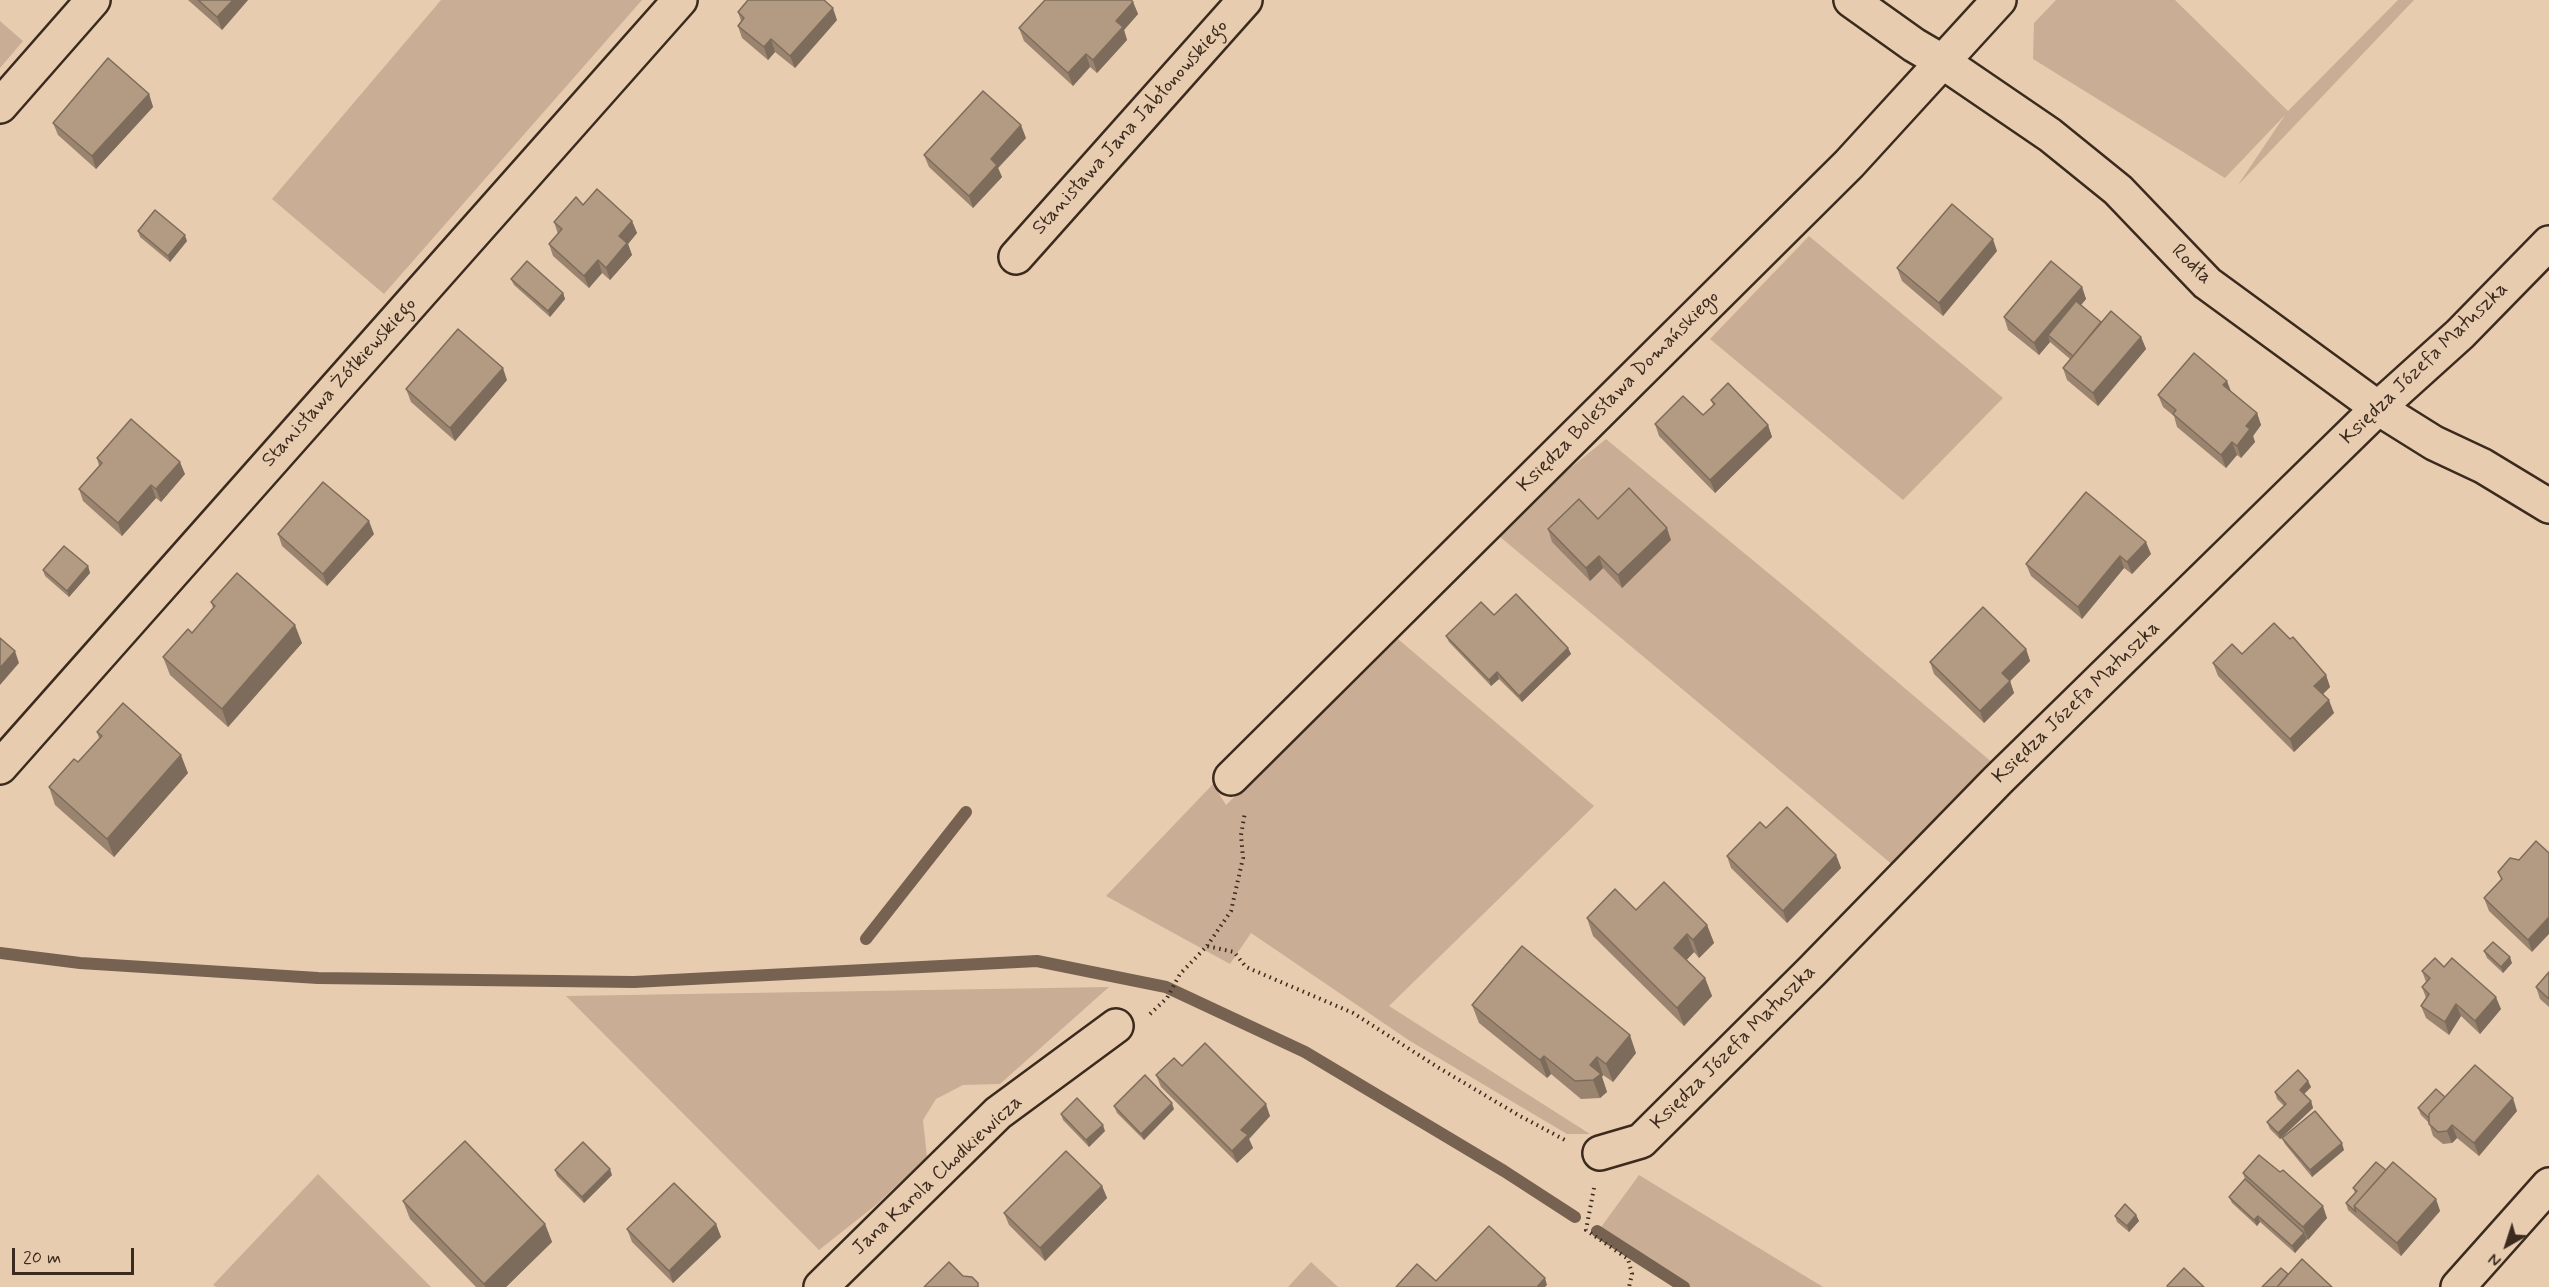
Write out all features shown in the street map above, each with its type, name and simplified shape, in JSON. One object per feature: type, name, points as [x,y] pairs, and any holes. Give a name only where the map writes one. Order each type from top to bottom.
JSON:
[{"type":"street","points":[[0,106],[93,0]]},
{"type":"street","name":"Stanisława Żółkiewskiego","points":[[0,767],[680,0]]},
{"type":"street","name":"Stanisława Jana Jabłonowskiego","points":[[1016,257],[1245,0]]},
{"type":"street","name":"Rodła","points":[[1851,0],[1914,45],[1943,62],[2050,135],[2118,190],[2207,283],[2378,408],[2434,443],[2483,466],[2549,506]]},
{"type":"street","name":"Księdza Bolesława Domańskiego","points":[[1231,778],[1849,164],[1999,0]]},
{"type":"street","name":"Księdza Józefa Matuszka","points":[[1600,1153],[1641,1141],[1812,971],[1998,780],[2378,408],[2460,334],[2549,243]]},
{"type":"street","name":"Jana Karola Chodkiewicza","points":[[821,1287],[998,1113],[1116,1026]]},
{"type":"street","points":[[2458,1287],[2549,1185]]},
{"type":"path","points":[[1167,998],[1178,977],[1207,946],[1231,911],[1243,858],[1240,835],[1246,806],[1242,794],[1231,778]]},
{"type":"path","points":[[1207,946],[1234,952],[1246,967],[1353,1013],[1520,1116],[1577,1146],[1600,1153]]},
{"type":"path","points":[[1586,1230],[1628,1259],[1632,1274],[1629,1287]]},
{"type":"shaded area","points":[[441,0],[642,0],[384,294],[272,199]]},
{"type":"shaded area","points":[[2056,0],[2175,0],[2288,111],[2398,0],[2414,0],[2238,185],[2285,115],[2225,178],[2033,59],[2034,23]]},
{"type":"shaded area","points":[[0,21],[23,41],[0,68]]},
{"type":"shaded area","points":[[1809,236],[2003,398],[1903,500],[1710,339]]},
{"type":"shaded area","points":[[1606,439],[1994,764],[1894,866],[1493,531]]},
{"type":"shaded area","points":[[1398,639],[1594,806],[1389,1006],[1590,1134],[1567,1134],[1410,1041],[1251,933],[1230,964],[1106,896],[1213,784],[1226,805]]},
{"type":"shaded area","points":[[1109,987],[1000,1084],[963,1085],[936,1099],[923,1120],[927,1157],[876,1205],[819,1250],[566,996]]},
{"type":"shaded area","points":[[318,1174],[431,1287],[216,1287],[213,1285]]},
{"type":"shaded area","points":[[1639,1175],[1823,1287],[1678,1287],[1682,1280],[1599,1230]]},
{"type":"shaded area","points":[[1311,1262],[1338,1287],[1288,1287]]},
{"type":"building","points":[[198,0],[233,0],[217,17]]},
{"type":"building","points":[[748,0],[824,0],[833,8],[790,56],[771,39],[764,47],[738,26],[744,18],[738,12]]},
{"type":"building","points":[[1045,0],[1131,0],[1133,2],[1116,21],[1123,27],[1093,60],[1086,54],[1068,73],[1019,28]]},
{"type":"building","points":[[108,58],[149,94],[92,156],[53,123]]},
{"type":"building","points":[[983,91],[1021,125],[991,159],[997,165],[969,196],[924,155]]},
{"type":"building","points":[[597,189],[632,221],[619,236],[627,243],[606,268],[598,260],[584,276],[549,244],[562,229],[554,222],[576,197],[583,205]]},
{"type":"building","points":[[1952,204],[1993,239],[1939,303],[1897,268]]},
{"type":"building","points":[[155,210],[185,235],[168,256],[138,231]]},
{"type":"building","points":[[527,261],[563,293],[548,311],[511,279]]},
{"type":"building","points":[[2051,261],[2082,287],[2034,343],[2004,317]]},
{"type":"building","points":[[2076,301],[2101,322],[2073,356],[2048,335]]},
{"type":"building","points":[[2111,311],[2141,337],[2093,393],[2063,368]]},
{"type":"building","points":[[458,329],[503,368],[450,428],[406,389]]},
{"type":"building","points":[[2194,353],[2227,381],[2223,385],[2257,413],[2246,426],[2250,429],[2237,446],[2232,442],[2221,455],[2173,414],[2176,410],[2158,395]]},
{"type":"building","points":[[1728,383],[1768,425],[1710,480],[1655,424],[1683,396],[1703,415],[1715,404],[1711,400]]},
{"type":"building","points":[[131,419],[180,462],[156,489],[151,485],[118,523],[79,489],[102,463],[97,458]]},
{"type":"building","points":[[323,482],[369,521],[323,574],[278,534]]},
{"type":"building","points":[[1629,488],[1667,528],[1618,575],[1599,556],[1586,568],[1548,529],[1579,499],[1598,519]]},
{"type":"building","points":[[2086,492],[2146,542],[2127,562],[2120,556],[2078,607],[2026,564]]},
{"type":"building","points":[[64,546],[88,566],[67,591],[43,570]]},
{"type":"building","points":[[237,573],[295,625],[222,709],[163,657],[188,629],[192,633],[215,606],[211,602]]},
{"type":"building","points":[[1516,594],[1568,648],[1519,696],[1497,672],[1489,680],[1446,636],[1481,602],[1494,615]]},
{"type":"building","points":[[1983,607],[2026,649],[2002,673],[2010,681],[1980,711],[1930,662]]},
{"type":"building","points":[[2274,623],[2290,639],[2293,637],[2326,675],[2314,686],[2329,700],[2290,739],[2213,663],[2232,644],[2242,654]]},
{"type":"building","points":[[0,638],[15,651],[0,668]]},
{"type":"building","points":[[123,703],[181,755],[107,839],[49,787],[74,759],[78,762],[102,736],[97,732]]},
{"type":"building","points":[[1787,807],[1836,855],[1783,911],[1727,856],[1760,822],[1766,828]]},
{"type":"building","points":[[2536,841],[2549,853],[2549,917],[2528,940],[2484,898],[2502,879],[2498,872],[2510,858],[2519,860]]},
{"type":"building","points":[[1664,882],[1707,925],[1693,940],[1687,934],[1674,948],[1705,978],[1677,1008],[1587,918],[1615,889],[1636,910]]},
{"type":"building","points":[[2493,942],[2510,957],[2501,967],[2484,951]]},
{"type":"building","points":[[1522,946],[1630,1035],[1606,1064],[1597,1057],[1590,1065],[1601,1074],[1593,1080],[1575,1081],[1544,1056],[1540,1060],[1472,1005]]},
{"type":"building","points":[[2435,958],[2444,967],[2452,958],[2496,997],[2475,1021],[2456,1004],[2445,1022],[2421,1006],[2429,994],[2422,987],[2430,978],[2422,971]]},
{"type":"building","points":[[2549,972],[2549,999],[2536,987]]},
{"type":"building","points":[[1205,1043],[1266,1104],[1241,1130],[1248,1135],[1232,1151],[1156,1075],[1174,1058],[1182,1066]]},
{"type":"building","points":[[2475,1065],[2513,1098],[2474,1143],[2452,1125],[2447,1131],[2438,1132],[2429,1124],[2429,1114]]},
{"type":"building","points":[[2298,1070],[2308,1081],[2300,1090],[2311,1101],[2278,1133],[2267,1122],[2286,1104],[2275,1092]]},
{"type":"building","points":[[1145,1075],[1172,1103],[1141,1134],[1114,1106]]},
{"type":"building","points":[[2436,1089],[2445,1097],[2429,1114],[2429,1118],[2418,1108]]},
{"type":"building","points":[[1077,1098],[1103,1125],[1086,1140],[1061,1114]]},
{"type":"building","points":[[2315,1111],[2342,1143],[2310,1170],[2282,1138]]},
{"type":"building","points":[[465,1141],[545,1224],[484,1284],[403,1201]]},
{"type":"building","points":[[583,1142],[610,1169],[582,1197],[555,1170]]},
{"type":"building","points":[[1066,1151],[1102,1186],[1040,1248],[1004,1213]]},
{"type":"building","points":[[2259,1155],[2280,1172],[2283,1170],[2323,1206],[2303,1227],[2243,1173]]},
{"type":"building","points":[[2376,1162],[2386,1170],[2354,1206],[2356,1212],[2346,1203],[2357,1191],[2353,1188]]},
{"type":"building","points":[[2393,1162],[2436,1199],[2397,1243],[2354,1206]]},
{"type":"building","points":[[2245,1179],[2304,1233],[2292,1246],[2258,1216],[2254,1220],[2229,1197]]},
{"type":"building","points":[[674,1183],[716,1224],[669,1271],[627,1229]]},
{"type":"building","points":[[2125,1204],[2136,1215],[2127,1226],[2115,1216]]},
{"type":"building","points":[[1489,1226],[1545,1278],[1537,1287],[1396,1287],[1417,1264],[1436,1281]]},
{"type":"building","points":[[2302,1259],[2332,1287],[2277,1287]]},
{"type":"building","points":[[949,1262],[963,1276],[972,1277],[978,1283],[978,1287],[924,1287]]},
{"type":"building","points":[[2184,1268],[2204,1287],[2168,1287]]},
{"type":"building","points":[[2281,1268],[2288,1274],[2277,1287],[2262,1287]]},
{"type":"waterway","points":[[866,939],[966,812]]},
{"type":"waterway","points":[[0,953],[80,963],[318,978],[634,982],[1037,961],[1166,987],[1305,1052],[1504,1171],[1575,1217]]},
{"type":"waterway","points":[[1597,1231],[1684,1287]]}]
